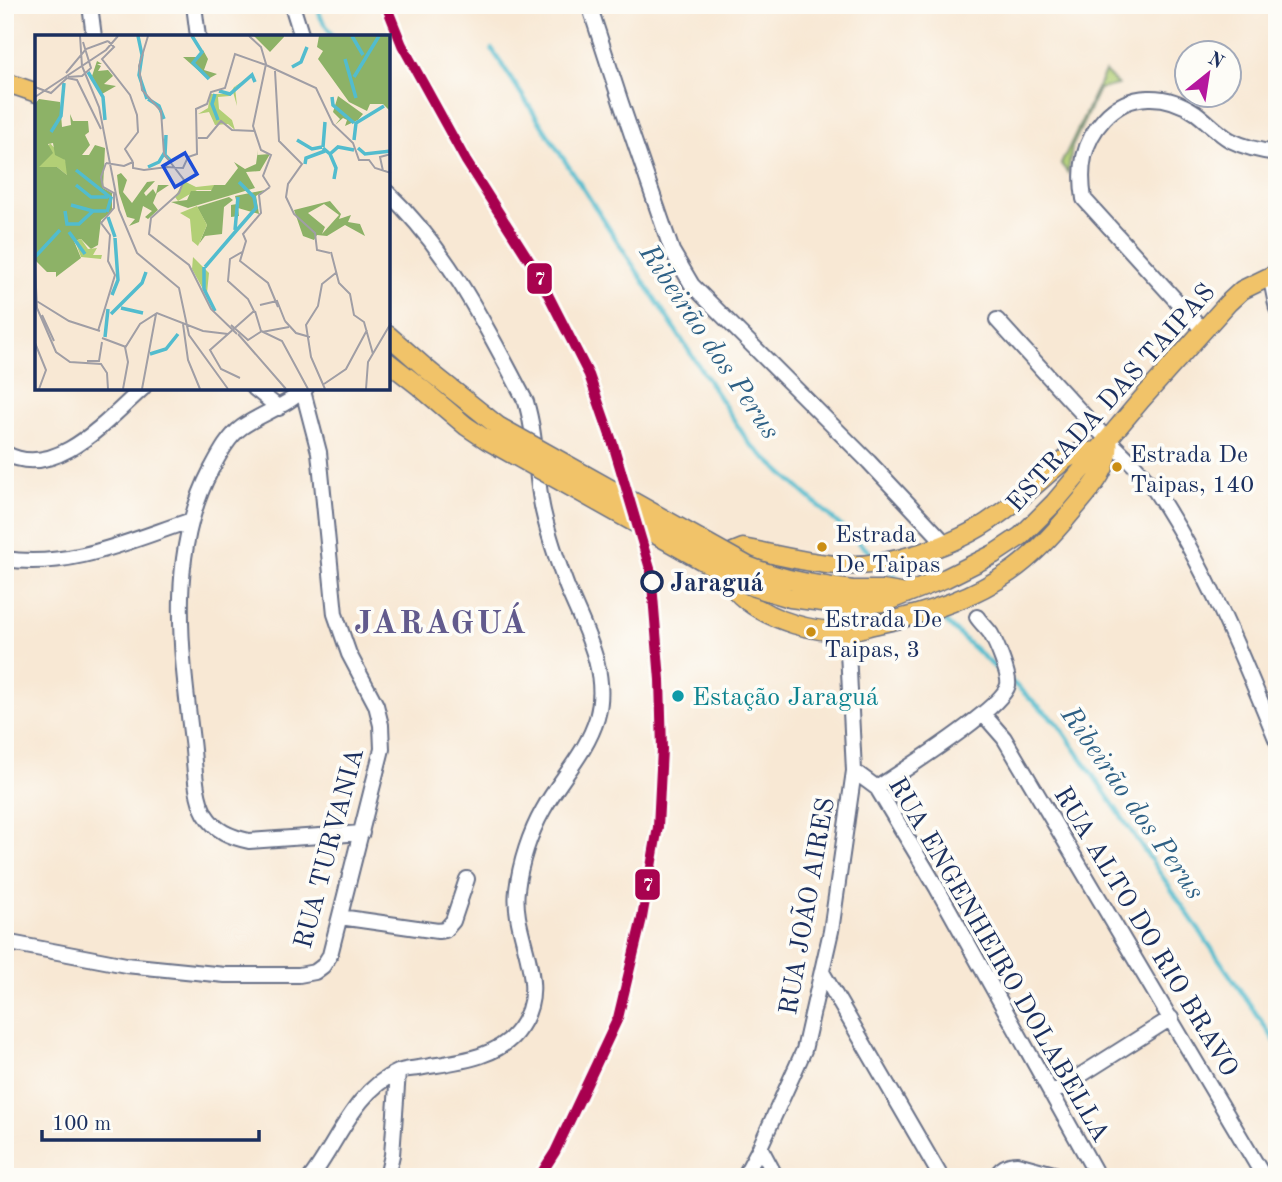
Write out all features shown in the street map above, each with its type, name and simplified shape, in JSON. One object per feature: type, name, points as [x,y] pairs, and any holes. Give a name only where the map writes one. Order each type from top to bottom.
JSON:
[{"type":"main road","points":[[5,82],[35,92]]},
{"type":"main road","name":"ESTRADA DAS TAIPAS","points":[[425,379],[466,426],[487,440],[754,587],[790,598],[850,598],[885,603],[946,578],[994,554],[1021,536],[1049,509],[1202,329],[1242,290],[1273,274]]},
{"type":"main road","points":[[390,337],[425,379]]},
{"type":"main road","points":[[390,363],[425,379]]},
{"type":"main road","points":[[1104,445],[1108,460],[1087,493],[1059,527],[1011,572],[969,596],[942,606],[898,620],[847,631],[795,625],[757,609],[732,589],[728,580],[728,562],[733,552],[743,548],[838,565],[879,564],[945,543],[996,517],[1066,459],[1104,445]]},
{"type":"street","points":[[90,5],[94,35]]},
{"type":"street","points":[[194,5],[198,35]]},
{"type":"street","points":[[292,5],[301,35]]},
{"type":"street","points":[[593,13],[672,251],[692,285],[852,445],[945,543]]},
{"type":"street","points":[[1202,329],[1084,199],[1083,167],[1087,142],[1111,111],[1124,103],[1134,99],[1159,98],[1185,106],[1239,145],[1256,151],[1277,153]]},
{"type":"street","points":[[311,1177],[362,1101],[376,1086],[398,1072],[490,1052],[504,1045],[517,1032],[526,1015],[532,987],[532,975],[516,900],[528,845],[542,811],[588,740],[597,718],[601,696],[600,675],[594,654],[567,586],[543,510],[533,424],[526,402],[442,254],[417,221],[390,194]]},
{"type":"street","points":[[1273,274],[1277,309]]},
{"type":"street","points":[[997,320],[1104,445],[1143,475],[1156,493],[1196,560],[1216,600],[1277,741]]},
{"type":"street","points":[[5,453],[27,461],[43,460],[62,454],[83,441],[141,390]]},
{"type":"street","points":[[256,390],[279,408]]},
{"type":"street","points":[[304,390],[279,408],[241,428],[226,444],[210,471],[189,521],[180,607],[199,794],[205,813],[216,827],[231,837],[249,841],[362,833]]},
{"type":"street","name":"RUA TURVANIA","points":[[5,942],[126,965],[225,975],[299,975],[315,972],[330,955],[382,748],[381,725],[376,705],[349,654],[335,614],[319,452],[304,390]]},
{"type":"street","points":[[5,559],[27,562],[78,558],[189,521]]},
{"type":"street","points":[[877,788],[983,714],[1004,692],[1008,683],[1007,674],[990,633],[977,617]]},
{"type":"street","name":"RUA JOÃO AIRES","points":[[744,1177],[804,1050],[822,972],[841,871],[854,771],[847,631]]},
{"type":"street","name":"RUA ALTO DO RIO BRAVO","points":[[983,714],[1004,738],[1264,1177]]},
{"type":"street","name":"RUA ENGENHEIRO DOLABELLA","points":[[854,771],[877,788],[937,888],[1098,1177]]},
{"type":"street","points":[[340,917],[445,930],[453,921],[467,879]]},
{"type":"street","points":[[822,972],[941,1177]]},
{"type":"street","points":[[1051,1094],[1171,1018]]},
{"type":"street","points":[[387,1177],[392,1154],[398,1072]]},
{"type":"street","points":[[760,1147],[776,1177]]},
{"type":"street","points":[[996,1177],[1002,1168],[1017,1164],[1065,1177]]},
{"type":"green space","points":[[1105,72],[1118,85],[1099,89],[1072,147],[1068,173],[1061,164]]},
{"type":"waterway","points":[[317,5],[321,18],[332,35]]},
{"type":"waterway","name":"Ribeirão dos Perus","points":[[463,5],[466,9]]},
{"type":"waterway","name":"Ribeirão dos Perus","points":[[492,49],[749,443],[876,558]]},
{"type":"waterway","name":"Ribeirão dos Perus","points":[[885,566],[909,589]]},
{"type":"waterway","name":"Ribeirão dos Perus","points":[[936,613],[1002,674]]},
{"type":"waterway","name":"Ribeirão dos Perus","points":[[1012,682],[1058,724],[1277,1044]]},
{"type":"transit line","name":"7","points":[[386,5],[402,45],[466,161],[536,271],[589,375],[613,444],[651,572],[660,680],[662,749],[658,827],[642,918],[618,1018],[555,1152],[539,1177]]},
{"type":"place","name":"Estrada De Taipas, 140","points":[[1117,467]]},
{"type":"place","name":"Estrada De Taipas","points":[[822,547]]},
{"type":"place","name":"Jaraguá","points":[[652,582]]},
{"type":"place","name":"Estrada De Taipas, 3","points":[[811,632]]},
{"type":"place","name":"Estação Jaraguá","points":[[678,696]]},
{"type":"district","name":"JARAGUÁ","points":[[441,621]]}]
